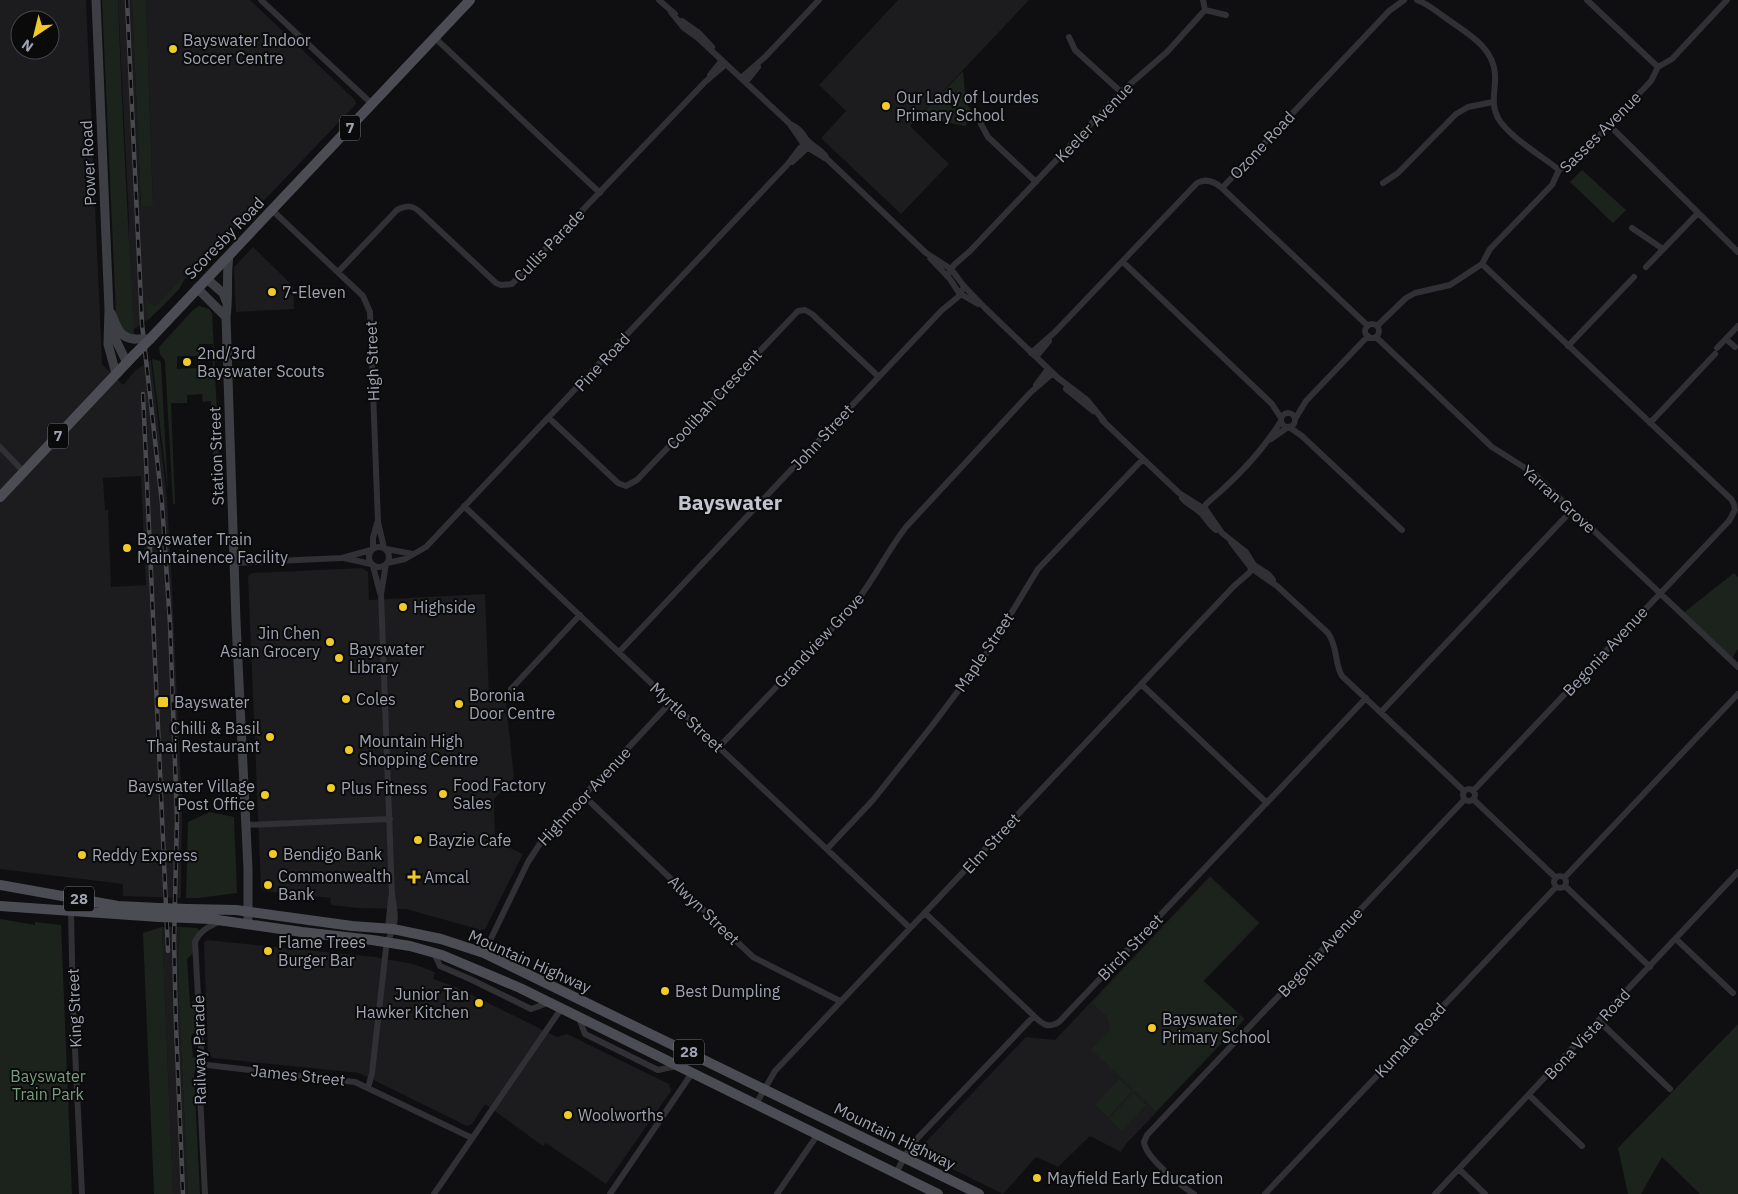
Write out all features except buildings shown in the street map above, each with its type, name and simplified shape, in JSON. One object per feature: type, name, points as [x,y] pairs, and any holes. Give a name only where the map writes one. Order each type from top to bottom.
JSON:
[{"type":"main road","name":"Power Road","points":[[96,0],[110,325],[108,344],[116,374]]},
{"type":"main road","name":"Scoresby Road","points":[[0,497],[470,0]]},
{"type":"main road","name":"Station Street","points":[[229,256],[226,281],[228,303],[226,317],[234,563],[248,869],[248,924]]},
{"type":"main road","points":[[207,279],[222,293],[228,303]]},
{"type":"main road","points":[[197,288],[226,317]]},
{"type":"main road","points":[[109,308],[120,333],[125,338],[134,340],[150,339]]},
{"type":"main road","name":"Power Road","points":[[110,325],[114,338],[127,363]]},
{"type":"main road","points":[[0,885],[71,904],[71,911]]},
{"type":"main road","name":"Mountain Highway","points":[[0,885],[159,913]]},
{"type":"main road","name":"Mountain Highway","points":[[0,906],[71,911],[159,913],[248,912],[352,926],[391,929],[442,939],[484,953],[979,1194]]},
{"type":"main road","name":"Mountain Highway","points":[[188,913],[222,921],[387,943],[433,952],[476,968],[938,1194]]},
{"type":"street","points":[[261,0],[372,104]]},
{"type":"street","points":[[659,0],[688,26],[699,33],[724,62],[789,123],[800,130],[807,145],[821,150],[828,160],[926,253],[952,271],[964,287],[1071,394],[1104,421],[1179,493],[1188,505],[1203,510],[1210,525],[1246,552],[1252,567],[1268,574],[1277,586],[1328,633],[1335,647],[1336,663],[1340,672],[1464,791]]},
{"type":"street","points":[[744,80],[819,0]]},
{"type":"street","points":[[1203,0],[1205,10],[1226,15]]},
{"type":"street","name":"Ozone Road","points":[[1034,355],[1197,183],[1212,181],[1222,188],[1389,11],[1404,0]]},
{"type":"street","points":[[1417,0],[1429,6],[1471,36],[1486,51],[1492,61],[1495,76],[1493,102],[1496,114],[1506,129],[1559,170]]},
{"type":"street","points":[[1587,0],[1658,67]]},
{"type":"street","name":"Sasses Avenue","points":[[1377,326],[1406,298],[1422,291],[1450,285],[1482,264],[1490,249],[1552,185],[1559,170],[1575,161],[1608,124],[1651,81],[1658,67],[1672,59],[1727,0]]},
{"type":"street","name":"Keeler Avenue","points":[[947,276],[1121,92],[1167,52],[1205,10]]},
{"type":"street","points":[[1069,37],[1075,50],[1121,92]]},
{"type":"street","points":[[435,38],[600,193]]},
{"type":"street","name":"Cullis Parade","points":[[338,272],[397,210],[404,206],[411,206],[421,213],[496,283],[501,285],[512,284],[724,62]]},
{"type":"street","points":[[1383,183],[1398,173],[1456,114],[1468,107],[1493,102]]},
{"type":"street","points":[[981,124],[988,138],[1036,182]]},
{"type":"street","points":[[1608,124],[1738,252]]},
{"type":"street","name":"Pine Road","points":[[387,564],[405,559],[426,547],[807,145]]},
{"type":"street","points":[[1222,188],[1368,326]]},
{"type":"street","name":"High Street","points":[[272,210],[363,296],[370,312],[378,522],[385,549]]},
{"type":"street","points":[[1646,266],[1698,213]]},
{"type":"street","points":[[1632,228],[1663,249]]},
{"type":"street","points":[[926,253],[959,292],[985,308]]},
{"type":"street","points":[[1123,262],[1272,404],[1293,415],[1292,424],[1302,436],[1402,530]]},
{"type":"street","name":"Begonia Avenue","points":[[1473,790],[1729,521],[1736,510],[1730,499],[1482,264]]},
{"type":"street","points":[[1568,346],[1634,277]]},
{"type":"street","name":"John Street","points":[[619,652],[964,287]]},
{"type":"street","name":"Coolibah Crescent","points":[[549,418],[618,483],[626,486],[637,480],[798,311],[805,310],[812,314],[879,377]]},
{"type":"street","points":[[1368,326],[1377,326],[1379,332],[1376,337],[1368,336]]},
{"type":"street","points":[[1368,326],[1366,330],[1368,336]]},
{"type":"street","points":[[1650,423],[1738,326]]},
{"type":"street","points":[[1203,510],[1268,441],[1292,424],[1306,401],[1368,336]]},
{"type":"street","name":"Yarran Grove","points":[[1376,337],[1492,446],[1533,473],[1738,667]]},
{"type":"street","points":[[1726,339],[1735,347]]},
{"type":"street","name":"Grandview Grove","points":[[719,746],[862,596],[892,545],[906,527],[1031,392],[1053,374]]},
{"type":"street","points":[[1268,441],[1283,415],[1306,401]]},
{"type":"street","points":[[1272,404],[1283,426],[1292,424]]},
{"type":"street","points":[[0,447],[24,472]]},
{"type":"street","name":"Maple Street","points":[[827,849],[873,800],[989,650],[1038,569],[1143,458]]},
{"type":"street","name":"Myrtle Street","points":[[464,506],[910,928]]},
{"type":"street","points":[[1381,712],[1572,510]]},
{"type":"street","name":"High Street","points":[[372,549],[378,522]]},
{"type":"street","points":[[234,563],[342,558],[376,547],[412,554]]},
{"type":"street","points":[[372,549],[368,557],[381,594]]},
{"type":"street","points":[[368,1088],[373,1065],[387,943],[391,929],[390,819],[381,594],[389,556],[385,549]]},
{"type":"street","points":[[342,558],[377,567],[387,564]]},
{"type":"street","name":"Elm Street","points":[[756,1104],[775,1071],[1252,567]]},
{"type":"street","points":[[511,689],[580,615]]},
{"type":"street","points":[[1141,684],[1267,803]]},
{"type":"street","points":[[1556,878],[1565,877],[1738,694]]},
{"type":"street","name":"Birch Street","points":[[1034,1016],[1046,1025],[1051,1026],[1059,1022],[1366,698]]},
{"type":"street","name":"Highmoor Avenue","points":[[484,953],[536,849],[543,839],[671,702]]},
{"type":"street","points":[[1464,791],[1468,789],[1473,790],[1474,799],[1556,878]]},
{"type":"street","points":[[1464,791],[1462,795],[1464,800],[1474,799]]},
{"type":"street","name":"Alwyn Street","points":[[584,796],[753,957],[840,1001]]},
{"type":"street","name":"Begonia Avenue","points":[[1189,1193],[1146,1151],[1144,1142],[1147,1135],[1464,800]]},
{"type":"street","points":[[245,825],[390,819]]},
{"type":"street","name":"Bona Vista Road","points":[[1435,1194],[1738,872]]},
{"type":"street","points":[[1565,877],[1567,881],[1565,886]]},
{"type":"street","points":[[1556,878],[1554,881],[1556,887],[1562,888],[1565,886]]},
{"type":"street","points":[[1565,886],[1650,967]]},
{"type":"street","name":"Kumala Road","points":[[1265,1194],[1556,887]]},
{"type":"street","name":"King Street","points":[[71,911],[82,1194]]},
{"type":"street","points":[[896,1173],[911,1145],[1034,1016],[925,912]]},
{"type":"street","name":"Railway Parade","points":[[205,1194],[199,1074],[202,1068],[195,942],[199,934],[206,928],[222,921]]},
{"type":"street","points":[[1676,939],[1733,992]]},
{"type":"street","points":[[434,1194],[561,1009]]},
{"type":"street","points":[[1599,1021],[1670,1089]]},
{"type":"street","name":"James Street","points":[[202,1068],[208,1065],[355,1082],[472,1138]]},
{"type":"street","points":[[610,1194],[692,1073]]},
{"type":"street","points":[[1529,1095],[1582,1146]]},
{"type":"street","points":[[777,1194],[818,1134]]},
{"type":"street","points":[[1459,1169],[1485,1194]]},
{"type":"shaded area","points":[[0,0],[86,0],[102,364],[123,385],[136,370],[151,360],[167,499],[172,587],[182,808],[181,898],[123,896],[123,884],[0,869]],"holes":[[[141,476],[146,585],[111,587],[108,510],[105,510],[103,478]]]},
{"type":"shaded area","points":[[118,0],[132,0],[141,206],[153,206],[146,0],[250,0],[355,100],[356,104],[255,210],[184,280],[179,289],[165,304],[133,330],[129,268],[129,220]]},
{"type":"shaded area","name":"Our Lady of Lourdes Primary School","points":[[898,0],[1029,0],[910,126],[949,164],[901,214],[821,138],[846,111],[819,85]]},
{"type":"shaded area","points":[[253,247],[293,286],[294,309],[236,312],[234,267]]},
{"type":"shaded area","points":[[362,568],[368,572],[369,600],[485,594],[489,696],[495,696],[496,699],[506,702],[514,778],[494,799],[495,841],[523,854],[485,929],[481,930],[406,909],[358,908],[331,905],[330,898],[264,891],[261,887],[248,576],[252,573]]},
{"type":"shaded area","name":"Bayswater Primary School","points":[[1210,876],[1260,923],[1204,981],[1245,1019],[1126,1144],[1121,1152],[1090,1136],[1058,1167],[1036,1157],[1003,1194],[926,1156],[919,1155],[918,1150],[1026,1037],[1055,1040]]},
{"type":"shaded area","points":[[162,927],[180,927],[178,962],[179,1003],[188,1194],[173,1194]]},
{"type":"shaded area","points":[[207,940],[375,957],[413,964],[435,972],[433,979],[456,987],[557,1037],[567,1034],[669,1084],[671,1091],[606,1184],[546,1143],[543,1146],[485,1104],[472,1124],[467,1126],[359,1073],[213,1058],[208,1054],[204,943]]},
{"type":"green space","points":[[102,0],[118,0],[134,335],[129,335],[118,323],[116,314]]},
{"type":"green space","points":[[132,0],[146,0],[153,206],[141,206]]},
{"type":"green space","points":[[963,71],[966,103],[973,112],[967,120],[966,126],[919,117]]},
{"type":"green space","points":[[1582,170],[1626,210],[1613,223],[1570,182]]},
{"type":"green space","points":[[182,278],[184,280],[179,289],[148,320],[145,291],[148,303],[156,306]]},
{"type":"green space","points":[[199,306],[209,309],[212,313],[219,454],[213,455],[211,401],[203,402],[202,394],[187,395],[187,403],[171,403],[175,504],[173,504],[165,361],[160,354],[159,347],[193,310]],"holes":[[[199,344],[213,344],[213,370],[199,370]],[[177,356],[198,356],[198,368],[177,369]]]},
{"type":"green space","points":[[152,359],[160,361],[161,364],[168,492]]},
{"type":"green space","points":[[1734,573],[1738,577],[1738,649],[1731,660],[1682,614]]},
{"type":"green space","points":[[210,812],[234,817],[237,893],[186,898],[188,822]]},
{"type":"green space","points":[[1210,877],[1258,923],[1203,981],[1244,1019],[1156,1111],[1091,1049],[1110,1029],[1107,1016],[1092,1003]]},
{"type":"green space","name":"Bayswater Train Park","points":[[0,919],[35,925],[35,922],[61,925],[72,1194],[0,1194]]},
{"type":"green space","points":[[162,927],[173,1194],[154,1194],[143,933]]},
{"type":"green space","points":[[180,927],[197,928],[199,930],[192,943],[193,953],[187,959],[190,1004],[195,1000],[197,1030],[191,1036],[193,1058],[197,1056],[200,1063],[194,1075],[200,1194],[188,1194],[179,1003],[178,962]]},
{"type":"green space","points":[[1738,1024],[1738,1194],[1700,1194],[1662,1157],[1641,1194],[1628,1194],[1618,1148]]},
{"type":"green space","points":[[1119,1079],[1132,1091],[1108,1117],[1095,1105]]},
{"type":"green space","points":[[1133,1093],[1146,1105],[1122,1131],[1109,1119]]},
{"type":"railway","points":[[127,0],[142,324],[162,503],[170,624],[177,819],[174,940],[183,1194]]},
{"type":"railway","points":[[143,394],[168,951]]},
{"type":"place","name":"Bayswater Indoor Soccer Centre","points":[[173,49]]},
{"type":"place","name":"Our Lady of Lourdes Primary School","points":[[886,106]]},
{"type":"place","name":"7-Eleven","points":[[272,292]]},
{"type":"place","name":"2nd/3rd Bayswater Scouts","points":[[187,362]]},
{"type":"place","name":"Bayswater Train Maintainence Facility","points":[[127,548]]},
{"type":"place","name":"Highside","points":[[403,607]]},
{"type":"place","name":"Jin Chen Asian Grocery","points":[[330,642]]},
{"type":"place","name":"Bayswater Library","points":[[339,658]]},
{"type":"place","name":"Coles","points":[[346,699]]},
{"type":"place","name":"Bayswater","points":[[163,702]]},
{"type":"place","name":"Boronia Door Centre","points":[[459,704]]},
{"type":"place","name":"Chilli & Basil Thai Restaurant","points":[[270,737]]},
{"type":"place","name":"Mountain High Shopping Centre","points":[[349,750]]},
{"type":"place","name":"Plus Fitness","points":[[331,788]]},
{"type":"place","name":"Food Factory Sales","points":[[443,794]]},
{"type":"place","name":"Bayswater Village Post Office","points":[[265,795]]},
{"type":"place","name":"Bayzie Cafe","points":[[418,840]]},
{"type":"place","name":"Bendigo Bank","points":[[273,854]]},
{"type":"place","name":"Reddy Express","points":[[82,855]]},
{"type":"place","name":"Amcal","points":[[414,877]]},
{"type":"place","name":"Commonwealth Bank","points":[[268,885]]},
{"type":"place","name":"Flame Trees Burger Bar","points":[[268,951]]},
{"type":"place","name":"Best Dumpling","points":[[665,991]]},
{"type":"place","name":"Junior Tan Hawker Kitchen","points":[[479,1003]]},
{"type":"place","name":"Bayswater Primary School","points":[[1152,1028]]},
{"type":"place","name":"Woolworths","points":[[568,1115]]},
{"type":"place","name":"Mayfield Early Education","points":[[1037,1178]]},
{"type":"district","name":"Bayswater","points":[[730,503]]}]
